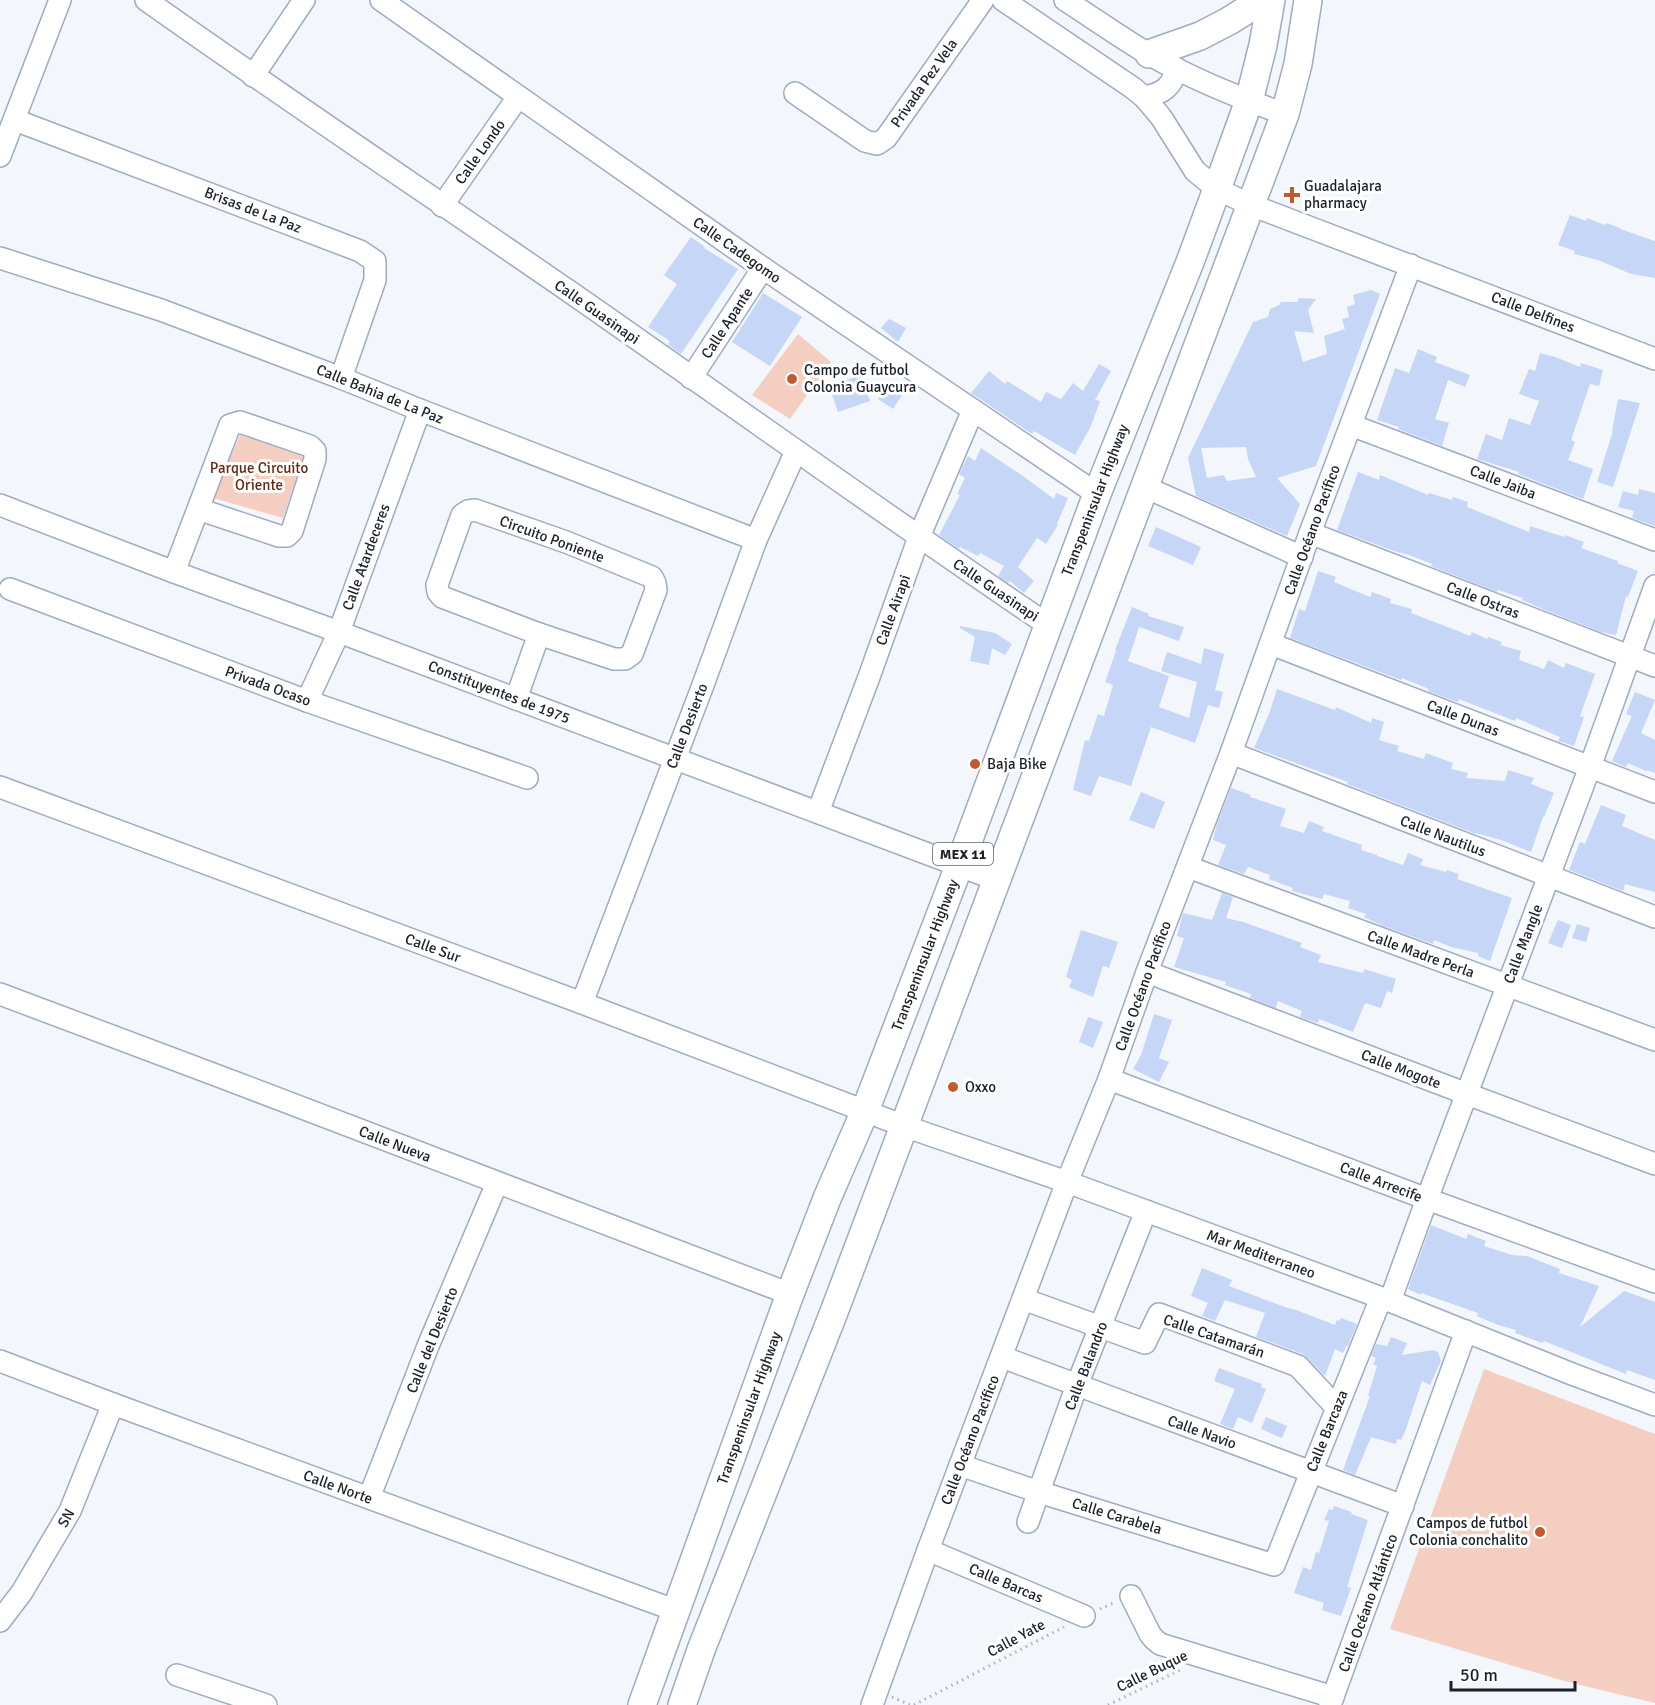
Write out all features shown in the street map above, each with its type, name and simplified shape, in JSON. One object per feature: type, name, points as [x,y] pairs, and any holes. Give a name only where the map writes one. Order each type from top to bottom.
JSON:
[{"type":"main road","points":[[1149,54],[1200,36],[1262,0]]},
{"type":"main road","name":"Transpeninsular Highway","points":[[642,1705],[790,1294],[828,1196],[865,1111],[1097,494],[1217,189],[1249,101],[1271,0]]},
{"type":"main road","name":"MEX 11","points":[[682,1705],[701,1650],[834,1312],[1285,114],[1298,64],[1308,0]]},
{"type":"street","points":[[0,156],[60,0]]},
{"type":"street","name":"Calle Guasinapi","points":[[146,0],[1048,625]]},
{"type":"street","points":[[253,76],[304,0]]},
{"type":"street","name":"Calle Cadegomo","points":[[381,0],[763,268],[1097,494]]},
{"type":"street","name":"Privada Pez Vela","points":[[795,93],[865,141],[877,144],[886,138],[983,0]]},
{"type":"street","name":"Calle Delfines","points":[[1003,0],[1144,97],[1161,117],[1195,171],[1217,189],[1251,205],[1655,359]]},
{"type":"street","points":[[1065,0],[1149,54],[1176,68],[1249,101],[1285,114]]},
{"type":"street","points":[[1144,97],[1163,91],[1174,77],[1176,68]]},
{"type":"street","name":"Calle Londo","points":[[442,206],[518,97]]},
{"type":"street","name":"Brisas de La Paz","points":[[15,120],[360,251],[375,261],[375,280],[341,378]]},
{"type":"street","name":"Calle Bahia de La Paz","points":[[0,258],[161,310],[756,540]]},
{"type":"street","name":"Calle Océano Pacífico","points":[[872,1705],[927,1550],[1067,1182],[1109,1079],[1411,265]]},
{"type":"street","name":"Calle Apante","points":[[691,378],[763,268]]},
{"type":"street","name":"Calle Atardeceres","points":[[307,700],[339,632],[420,410]]},
{"type":"street","name":"Calle Airapi","points":[[818,812],[919,537],[973,410]]},
{"type":"street","points":[[174,572],[226,432],[230,425],[240,422],[310,446],[315,451],[315,459],[292,531],[286,536],[279,536],[198,509]]},
{"type":"street","name":"Calle Jaiba","points":[[1351,425],[1655,540]]},
{"type":"street","name":"Calle Desierto","points":[[582,1003],[756,540],[796,451]]},
{"type":"street","points":[[1145,487],[1302,557]]},
{"type":"street","name":"Constituyentes de 1975","points":[[0,506],[997,880]]},
{"type":"street","name":"Circuito Poniente","points":[[475,510],[566,542],[652,577],[655,583],[656,590],[632,654],[625,659],[614,659],[539,634],[442,597],[438,592],[437,585],[462,515],[468,511],[475,510]]},
{"type":"street","name":"Calle Ostras","points":[[1310,533],[1655,666]]},
{"type":"street","name":"Calle Mangle","points":[[1385,1299],[1427,1199],[1467,1094],[1590,767],[1655,586]]},
{"type":"street","name":"Privada Ocaso","points":[[10,589],[307,700],[527,778]]},
{"type":"street","points":[[516,699],[539,634]]},
{"type":"street","name":"Calle Dunas","points":[[1271,644],[1655,792]]},
{"type":"street","name":"Calle Nautilus","points":[[1231,753],[1655,917]]},
{"type":"street","name":"Calle Sur","points":[[0,787],[582,1003],[865,1111]]},
{"type":"street","name":"Calle Madre Perla","points":[[1188,867],[1655,1040]]},
{"type":"street","name":"Calle Mogote","points":[[1147,972],[1655,1164]]},
{"type":"street","name":"Calle Nueva","points":[[0,994],[790,1294]]},
{"type":"street","name":"Calle Arrecife","points":[[1109,1079],[1655,1282]]},
{"type":"street","name":"Mar Mediterraneo","points":[[865,1111],[1067,1182],[1385,1299],[1655,1405]]},
{"type":"street","name":"Calle del Desierto","points":[[369,1498],[428,1346],[497,1183]]},
{"type":"street","name":"Calle Balandro","points":[[1029,1522],[1077,1385],[1146,1211]]},
{"type":"street","name":"Calle Catamarán","points":[[1023,1299],[1145,1343],[1159,1314],[1298,1366],[1336,1407]]},
{"type":"street","name":"Calle Barcaza","points":[[1274,1565],[1336,1407],[1385,1299]]},
{"type":"street","name":"Calle Océano Atlántico","points":[[1332,1701],[1466,1331]]},
{"type":"street","name":"Calle Navio","points":[[1002,1357],[1403,1506]]},
{"type":"street","name":"Calle Norte","points":[[0,1361],[677,1611]]},
{"type":"street","name":"SN","points":[[0,1622],[22,1592],[70,1511],[113,1404]]},
{"type":"street","name":"Calle Carabela","points":[[960,1465],[1274,1565]]},
{"type":"street","name":"Calle Barcas","points":[[927,1550],[1084,1616]]},
{"type":"street","points":[[1131,1596],[1154,1639],[1160,1644],[1332,1701]]},
{"type":"street","points":[[177,1676],[266,1705]]},
{"type":"path","name":"Calle Yate","points":[[915,1705],[1084,1616],[1131,1596]]},
{"type":"path","name":"Calle Buque","points":[[1108,1705],[1206,1658]]},
{"type":"green space","name":"Campo de futbol Colonia Guaycura","points":[[798,334],[831,362],[790,419],[752,395]]},
{"type":"green space","name":"Parque Circuito Oriente","points":[[240,435],[304,455],[283,518],[213,498]]},
{"type":"green space","name":"Campos de futbol Colonia conchalito","points":[[1484,1369],[1655,1434],[1655,1703],[1564,1681],[1390,1629]]},
{"type":"building","points":[[1570,215],[1586,221],[1587,218],[1605,225],[1606,223],[1655,241],[1655,278],[1631,274],[1598,260],[1574,254],[1575,251],[1558,245]]},
{"type":"building","points":[[691,237],[738,269],[681,354],[668,345],[670,341],[648,327],[677,284],[664,275]]},
{"type":"building","points":[[1371,290],[1380,294],[1316,466],[1277,478],[1300,504],[1287,536],[1196,496],[1188,458],[1253,322],[1268,317],[1270,309],[1281,302],[1297,302],[1299,298],[1316,299],[1308,310],[1314,333],[1294,331],[1303,362],[1327,354],[1324,336],[1345,329],[1342,319],[1349,317],[1347,307],[1355,304],[1353,295]],"holes":[[[1246,447],[1248,459],[1256,477],[1227,481],[1224,475],[1207,478],[1201,448]]]},
{"type":"building","points":[[763,293],[802,317],[770,366],[732,342]]},
{"type":"building","points":[[889,319],[906,328],[898,342],[881,328]]},
{"type":"building","points":[[1418,349],[1437,357],[1435,362],[1470,375],[1465,387],[1448,380],[1435,419],[1449,423],[1442,446],[1377,420],[1395,368],[1409,373]]},
{"type":"building","points":[[1540,353],[1580,367],[1581,363],[1603,370],[1599,386],[1590,384],[1571,440],[1575,442],[1568,460],[1593,469],[1583,499],[1518,474],[1519,472],[1477,459],[1486,434],[1502,440],[1509,418],[1530,425],[1539,401],[1519,394],[1529,369],[1535,371]]},
{"type":"building","points":[[1099,364],[1111,371],[1095,400],[1100,401],[1091,426],[1075,455],[1034,431],[1032,434],[971,393],[989,371],[1005,384],[1007,381],[1041,402],[1046,392],[1061,399],[1073,383],[1083,391]]},
{"type":"building","points":[[861,375],[870,401],[838,412],[829,386]]},
{"type":"building","points":[[887,385],[902,395],[893,409],[878,399]]},
{"type":"building","points":[[1618,399],[1640,403],[1613,487],[1597,482],[1613,431]]},
{"type":"building","points":[[981,448],[1054,499],[1056,493],[1068,498],[1058,525],[1046,544],[1037,538],[1018,567],[1034,581],[1024,593],[1010,581],[1008,583],[998,576],[1004,566],[980,553],[978,556],[960,547],[959,549],[939,535],[960,495],[957,494],[965,478],[959,474],[968,456],[975,461]]},
{"type":"building","points":[[1358,472],[1379,480],[1380,475],[1428,495],[1429,493],[1452,500],[1453,497],[1468,502],[1467,507],[1529,532],[1530,526],[1564,537],[1565,535],[1584,542],[1581,548],[1638,571],[1628,597],[1626,596],[1616,635],[1601,632],[1522,600],[1523,598],[1498,590],[1497,592],[1412,556],[1337,530]]},
{"type":"building","points":[[1639,489],[1655,493],[1655,526],[1632,518],[1634,511],[1618,507],[1623,491],[1638,495]]},
{"type":"building","points":[[1156,527],[1201,547],[1193,565],[1148,546]]},
{"type":"building","points":[[1318,571],[1336,577],[1334,582],[1370,597],[1372,592],[1391,599],[1390,603],[1412,609],[1411,613],[1470,636],[1472,632],[1487,639],[1488,637],[1502,642],[1500,645],[1521,651],[1519,660],[1544,669],[1548,660],[1564,668],[1566,663],[1595,674],[1580,716],[1584,717],[1574,746],[1558,741],[1560,737],[1516,718],[1515,721],[1459,699],[1458,702],[1441,696],[1402,678],[1401,680],[1290,638],[1299,609],[1305,611]]},
{"type":"building","points":[[1132,607],[1149,614],[1148,616],[1184,627],[1179,641],[1139,627],[1128,661],[1169,676],[1159,707],[1189,718],[1197,682],[1161,671],[1167,652],[1201,664],[1204,648],[1224,654],[1215,690],[1223,692],[1219,708],[1208,705],[1195,743],[1151,727],[1131,786],[1099,776],[1091,796],[1073,790],[1085,740],[1089,741],[1098,714],[1104,716],[1113,685],[1105,682]]},
{"type":"building","points":[[960,626],[995,633],[1012,644],[1005,655],[992,648],[989,665],[970,661],[975,637]]},
{"type":"building","points":[[1277,689],[1335,710],[1336,707],[1371,723],[1372,718],[1384,722],[1379,740],[1399,746],[1397,751],[1424,759],[1426,753],[1453,763],[1451,769],[1468,773],[1466,778],[1505,781],[1508,770],[1534,778],[1531,784],[1554,793],[1531,852],[1501,840],[1476,834],[1347,784],[1348,782],[1254,748]]},
{"type":"building","points":[[1635,692],[1655,700],[1641,733],[1655,740],[1655,773],[1628,763],[1626,767],[1612,761],[1632,716],[1626,714]]},
{"type":"building","points":[[1231,788],[1286,809],[1280,826],[1304,833],[1309,821],[1324,827],[1322,831],[1362,845],[1361,850],[1403,865],[1408,853],[1423,859],[1420,865],[1459,874],[1457,879],[1512,898],[1490,961],[1478,956],[1478,953],[1451,947],[1434,940],[1433,944],[1383,926],[1364,917],[1366,914],[1348,908],[1350,901],[1324,894],[1322,899],[1292,891],[1293,888],[1269,879],[1270,875],[1248,867],[1244,874],[1218,865],[1226,845],[1213,840]]},
{"type":"building","points":[[1141,792],[1165,802],[1154,829],[1129,820]]},
{"type":"building","points":[[1601,805],[1626,815],[1622,826],[1655,840],[1655,892],[1625,884],[1623,891],[1569,870],[1580,842],[1585,844]]},
{"type":"building","points":[[1222,893],[1233,897],[1226,918],[1302,943],[1300,947],[1321,955],[1318,962],[1363,973],[1364,969],[1396,979],[1392,993],[1387,991],[1381,1008],[1365,1003],[1353,1032],[1319,1019],[1318,1023],[1300,1017],[1302,1011],[1278,1001],[1276,1008],[1250,998],[1251,994],[1225,985],[1226,982],[1174,967],[1184,938],[1177,936],[1183,913],[1212,920]]},
{"type":"building","points":[[1558,920],[1571,925],[1562,948],[1548,943]]},
{"type":"building","points":[[1577,924],[1590,928],[1586,942],[1572,938]]},
{"type":"building","points":[[1081,930],[1118,942],[1109,968],[1103,966],[1093,997],[1069,987],[1072,980],[1066,977]]},
{"type":"building","points":[[1154,1014],[1172,1020],[1159,1058],[1169,1062],[1159,1082],[1133,1069],[1141,1055]]},
{"type":"building","points":[[1088,1017],[1103,1022],[1093,1048],[1079,1042]]},
{"type":"building","points":[[1431,1225],[1466,1239],[1468,1234],[1486,1241],[1484,1246],[1512,1255],[1527,1256],[1560,1269],[1559,1273],[1599,1286],[1580,1327],[1624,1291],[1655,1302],[1655,1380],[1627,1370],[1626,1374],[1544,1341],[1542,1343],[1515,1333],[1516,1330],[1477,1316],[1478,1313],[1408,1289]]},
{"type":"building","points":[[1202,1268],[1232,1280],[1229,1286],[1285,1307],[1335,1325],[1341,1318],[1357,1324],[1348,1346],[1343,1353],[1335,1349],[1325,1376],[1303,1354],[1256,1337],[1265,1313],[1225,1300],[1215,1321],[1202,1316],[1208,1303],[1191,1296]]},
{"type":"building","points":[[1391,1337],[1407,1343],[1402,1355],[1433,1350],[1438,1352],[1441,1361],[1430,1385],[1422,1381],[1401,1440],[1397,1439],[1396,1444],[1371,1437],[1355,1475],[1343,1470],[1370,1396],[1368,1396],[1377,1366],[1373,1364],[1376,1358],[1371,1356],[1376,1344],[1387,1346]]},
{"type":"building","points":[[1219,1368],[1262,1384],[1261,1387],[1266,1389],[1252,1423],[1238,1417],[1233,1429],[1220,1424],[1235,1389],[1214,1381]]},
{"type":"building","points":[[1266,1417],[1287,1426],[1282,1438],[1261,1429]]},
{"type":"building","points":[[1334,1506],[1368,1520],[1347,1587],[1351,1588],[1341,1616],[1322,1610],[1324,1603],[1294,1593],[1303,1567],[1311,1570],[1316,1552],[1319,1553],[1329,1521],[1324,1520],[1329,1509],[1333,1510]]},
{"type":"place","name":"Guadalajara pharmacy","points":[[1292,195]]},
{"type":"place","name":"Campo de futbol Colonia Guaycura","points":[[792,379]]},
{"type":"place","name":"Baja Bike","points":[[975,764]]},
{"type":"place","name":"Oxxo","points":[[953,1087]]},
{"type":"place","name":"Campos de futbol Colonia conchalito","points":[[1540,1532]]}]
